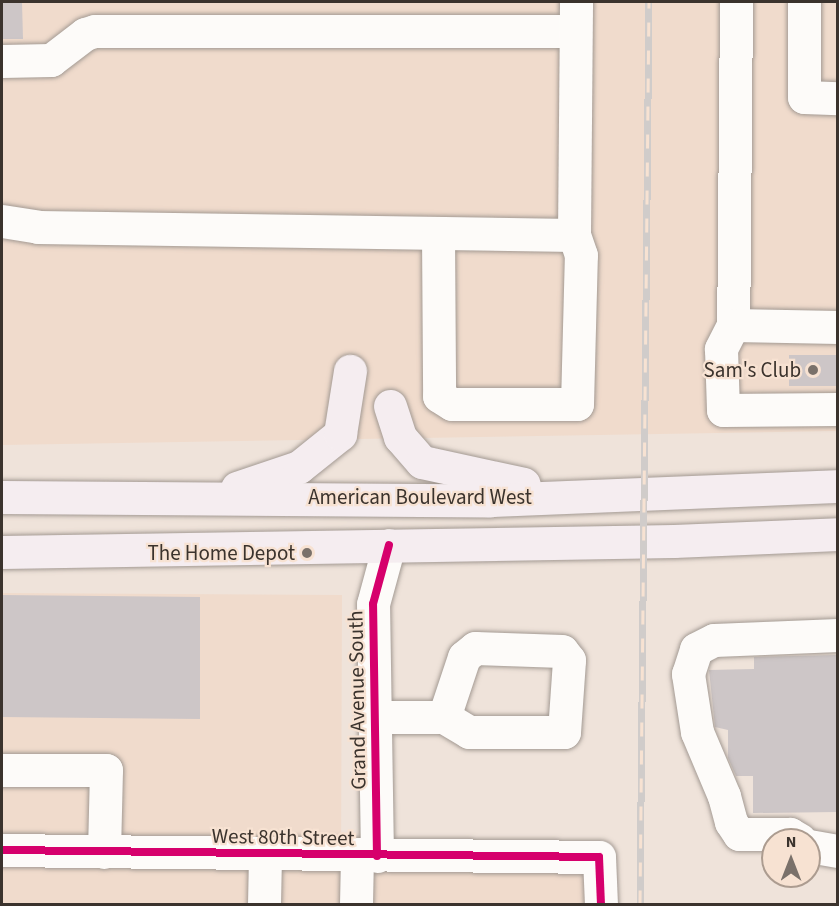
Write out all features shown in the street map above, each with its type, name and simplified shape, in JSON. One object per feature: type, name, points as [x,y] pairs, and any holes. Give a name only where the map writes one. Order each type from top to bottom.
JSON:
[{"type":"main road","points":[[213,496],[299,467],[339,434],[350,371]]},
{"type":"main road","points":[[390,406],[400,437],[422,462],[476,476],[597,496]]},
{"type":"main road","name":"American Boulevard West","points":[[2,497],[213,496],[490,500],[837,486]]},
{"type":"main road","points":[[2,552],[674,542],[837,534]]},
{"type":"street","points":[[736,2],[733,324],[721,349],[723,410],[837,409]]},
{"type":"street","points":[[804,2],[804,97],[837,98]]},
{"type":"street","points":[[2,61],[51,60],[85,34],[95,31],[575,16],[574,235],[580,255],[577,404],[452,404],[439,396],[438,234]]},
{"type":"street","points":[[2,221],[38,227],[574,235]]},
{"type":"street","points":[[733,324],[837,327]]},
{"type":"street","name":"Grand Avenue South","points":[[356,904],[367,856],[374,717],[373,604],[389,545]]},
{"type":"street","name":"Grand Avenue South","points":[[354,546],[373,604]]},
{"type":"street","points":[[761,834],[738,834],[697,732],[688,674],[696,649],[714,640],[837,635]]},
{"type":"street","points":[[374,717],[444,717]]},
{"type":"street","points":[[2,770],[106,770],[104,852]]},
{"type":"street","points":[[821,848],[837,851]]},
{"type":"street","name":"West 80th Street","points":[[2,850],[265,856],[599,857],[601,904]]},
{"type":"street","points":[[264,904],[265,856]]},
{"type":"shaded area","points":[[2,2],[837,2],[837,431],[2,445]]},
{"type":"shaded area","points":[[2,593],[342,595],[341,872],[586,872],[586,904],[2,904]]},
{"type":"building","points":[[2,2],[22,2],[23,39],[2,39]]},
{"type":"building","name":"Sam's Club","points":[[789,355],[837,355],[837,386],[789,386]]},
{"type":"building","points":[[2,595],[200,597],[200,719],[2,717]]},
{"type":"building","points":[[837,655],[837,812],[753,813],[753,776],[736,776],[728,758],[728,730],[715,727],[709,670],[754,669],[754,657]]},
{"type":"railway","points":[[640,904],[649,2]]},
{"type":"cycle path","points":[[377,856],[373,604],[389,545]]},
{"type":"cycle path","points":[[2,850],[599,857],[601,904]]},
{"type":"place","name":"Sam's Club","points":[[813,370]]},
{"type":"place","name":"The Home Depot","points":[[307,553]]}]
